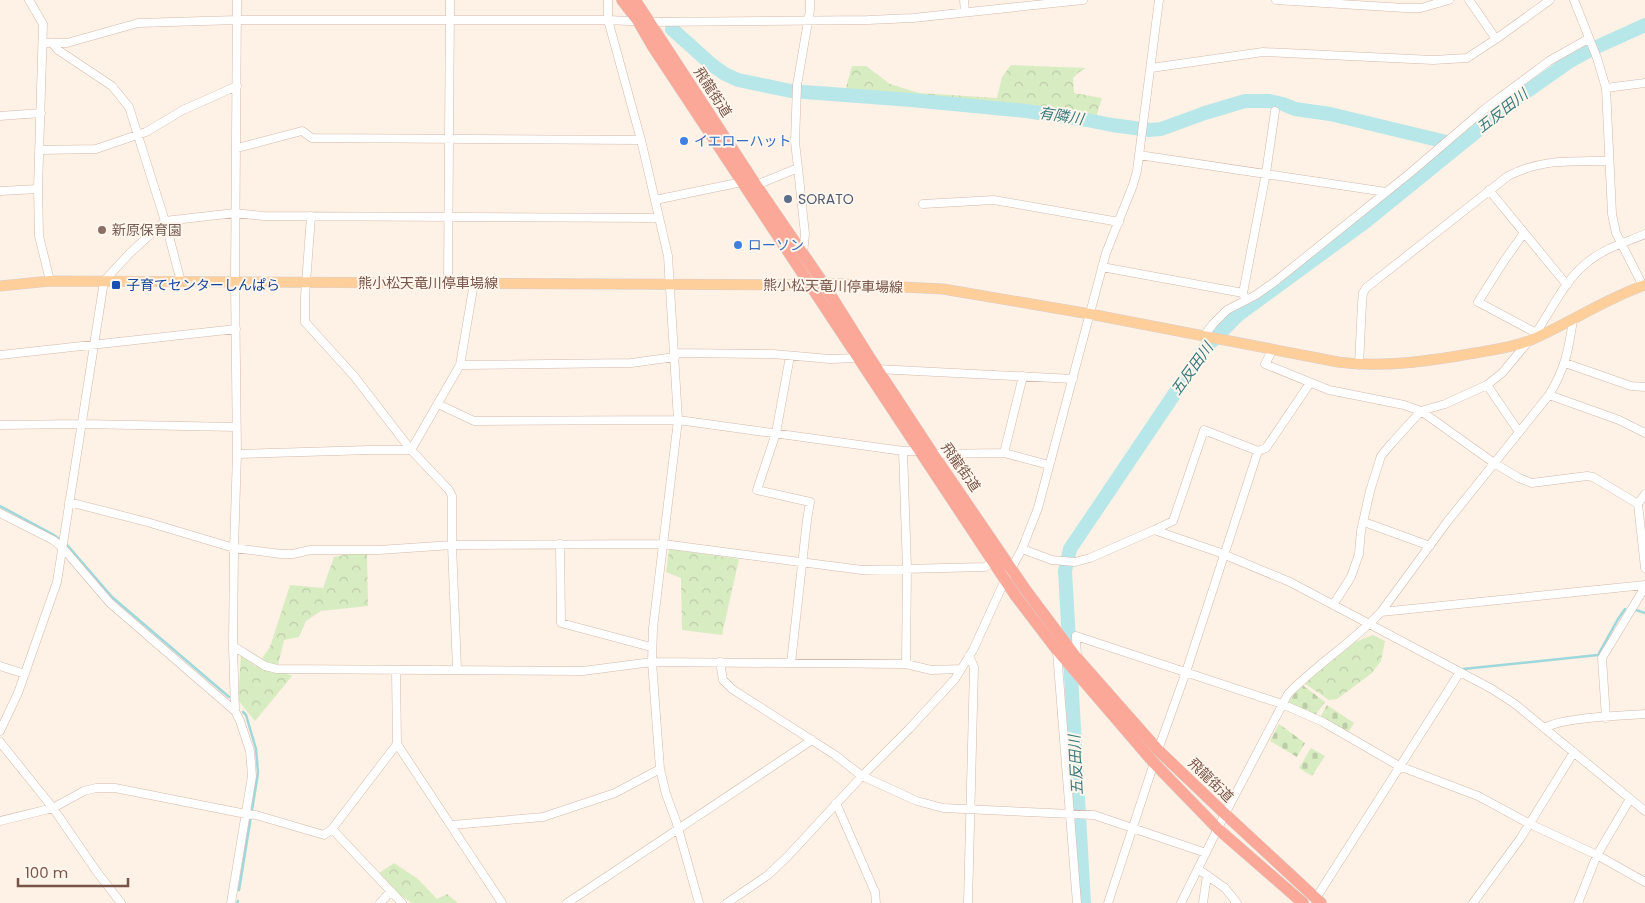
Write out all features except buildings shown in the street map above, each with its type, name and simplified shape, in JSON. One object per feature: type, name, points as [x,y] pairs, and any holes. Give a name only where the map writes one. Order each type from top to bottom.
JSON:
[{"type":"highway","name":"飛龍街道","points":[[622,0],[644,22],[803,253],[933,454],[1012,570],[1076,658],[1158,750],[1318,900]]},
{"type":"highway","name":"飛龍街道","points":[[635,0],[653,47],[1005,580],[1059,651],[1154,762],[1218,829],[1303,903]]},
{"type":"main road","name":"熊小松天竜川停車場線","points":[[0,286],[50,281],[561,285],[810,285],[823,283],[943,289],[1090,314],[1338,362],[1359,365],[1388,365],[1489,350],[1535,336],[1644,285]]},
{"type":"street","points":[[29,0],[43,24],[48,43],[41,113],[38,189],[39,236],[50,281]]},
{"type":"street","points":[[235,711],[233,646],[237,454],[235,213],[237,0]]},
{"type":"street","points":[[448,283],[450,0]]},
{"type":"street","points":[[608,0],[608,20],[641,140],[668,256],[678,420],[651,647],[660,769],[699,903]]},
{"type":"street","points":[[803,253],[805,234],[795,142],[796,98],[810,0]]},
{"type":"street","points":[[964,0],[965,12]]},
{"type":"street","points":[[48,43],[67,43],[138,23],[237,20],[808,22],[913,18],[1083,0]]},
{"type":"street","points":[[727,903],[768,876],[955,679],[969,656],[1005,580],[1012,570],[1038,508],[1102,267],[1133,185],[1142,134],[1159,0]]},
{"type":"street","points":[[1276,0],[1405,8],[1420,8],[1448,0]]},
{"type":"street","points":[[1469,0],[1496,39]]},
{"type":"street","points":[[1151,68],[1263,52],[1433,60],[1467,58],[1550,0]]},
{"type":"street","points":[[1574,0],[1597,58],[1606,88],[1608,161],[1612,214],[1616,233],[1644,285]]},
{"type":"street","points":[[1102,267],[1244,296],[1256,295],[1443,146],[1486,108],[1549,61],[1588,39]]},
{"type":"street","points":[[48,43],[112,86],[129,107],[165,221],[181,282]]},
{"type":"street","points":[[1606,88],[1645,83]]},
{"type":"street","points":[[40,150],[96,149],[146,132],[183,110],[237,86]]},
{"type":"street","points":[[1206,336],[1218,318],[1244,296],[1276,111]]},
{"type":"street","points":[[0,116],[41,113]]},
{"type":"street","points":[[237,148],[302,131],[312,138],[641,140]]},
{"type":"street","points":[[1139,155],[1386,192]]},
{"type":"street","points":[[1359,365],[1362,303],[1363,293],[1366,288],[1489,190],[1516,172],[1540,163],[1608,161]]},
{"type":"street","points":[[756,185],[798,168]]},
{"type":"street","points":[[655,200],[742,182]]},
{"type":"street","points":[[0,191],[38,189]]},
{"type":"street","points":[[1489,190],[1524,234],[1568,284]]},
{"type":"street","points":[[922,204],[994,200],[1119,222]]},
{"type":"street","points":[[0,731],[18,693],[57,582],[104,281],[130,252],[165,221],[235,213],[263,216],[659,218]]},
{"type":"street","points":[[311,216],[305,282],[304,316],[306,322],[354,376],[411,450],[449,490],[452,496],[457,669]]},
{"type":"street","points":[[1524,234],[1478,302],[1535,336]]},
{"type":"street","points":[[1333,605],[1351,577],[1359,554],[1361,532],[1370,491],[1382,456],[1391,444],[1421,411],[1445,404],[1487,385],[1502,372],[1535,336],[1568,284],[1580,268],[1590,259],[1645,234]]},
{"type":"street","points":[[411,450],[460,365],[474,283]]},
{"type":"street","points":[[1181,903],[1288,694],[1369,625],[1381,612],[1494,463],[1549,395],[1565,363],[1573,319]]},
{"type":"street","points":[[0,355],[236,329]]},
{"type":"street","points":[[1273,349],[1265,364],[1310,384],[1347,395],[1404,405],[1421,411],[1494,463],[1519,478],[1532,482],[1593,477],[1638,504]]},
{"type":"street","points":[[460,365],[631,363],[674,355],[773,354],[830,359],[857,358]]},
{"type":"street","points":[[790,356],[776,433],[757,490],[810,502],[791,663]]},
{"type":"street","points":[[1565,363],[1631,386],[1645,387]]},
{"type":"street","points":[[877,369],[1073,379]]},
{"type":"street","points":[[1004,453],[1023,376]]},
{"type":"street","points":[[1022,549],[1058,561],[1071,562],[1090,558],[1173,520],[1204,430],[1258,450],[1266,448],[1310,384]]},
{"type":"street","points":[[1487,385],[1519,432]]},
{"type":"street","points":[[1549,395],[1619,420],[1645,433]]},
{"type":"street","points":[[438,404],[474,421],[678,420],[903,451],[920,451]]},
{"type":"street","points":[[0,425],[82,424],[236,427]]},
{"type":"street","points":[[237,454],[411,450]]},
{"type":"street","points":[[1158,750],[1225,555],[1258,450]]},
{"type":"street","points":[[903,451],[907,568],[906,664]]},
{"type":"street","points":[[933,454],[1004,453],[1050,465]]},
{"type":"street","points":[[1645,494],[1638,504],[1645,568]]},
{"type":"street","points":[[69,502],[186,533],[234,548],[281,554],[293,554],[310,550],[379,550],[452,545],[663,544],[862,570],[985,567],[993,562]]},
{"type":"street","points":[[0,513],[53,540],[63,543],[110,603],[235,711],[250,751],[252,776],[250,814],[231,903]]},
{"type":"street","points":[[1364,522],[1430,546]]},
{"type":"street","points":[[1154,530],[1225,555],[1290,582],[1492,689],[1515,704],[1645,811]]},
{"type":"street","points":[[560,544],[561,623],[651,647]]},
{"type":"street","points":[[1381,612],[1645,586]]},
{"type":"street","points":[[1606,718],[1602,658],[1645,586]]},
{"type":"street","points":[[1076,658],[1076,636],[1282,704],[1323,722],[1399,766],[1478,796],[1530,824],[1597,855],[1645,882]]},
{"type":"street","points":[[233,646],[265,666],[277,669],[583,671],[652,662],[906,664],[931,670],[961,669]]},
{"type":"street","points":[[1059,651],[1078,903]]},
{"type":"street","points":[[968,903],[974,667],[969,656]]},
{"type":"street","points":[[720,662],[723,680],[732,688],[812,740],[862,776],[917,801],[943,808],[1094,815],[1206,853]]},
{"type":"street","points":[[0,666],[25,674]]},
{"type":"street","points":[[396,670],[396,744],[502,903]]},
{"type":"street","points":[[1318,900],[1399,766],[1460,672]]},
{"type":"street","points":[[1544,728],[1551,724],[1645,714]]},
{"type":"street","points":[[567,903],[677,828],[812,740]]},
{"type":"street","points":[[0,742],[53,808],[121,903]]},
{"type":"street","points":[[0,820],[53,808],[84,791],[96,788],[115,788],[250,814],[324,835],[332,828],[396,744]]},
{"type":"street","points":[[1473,903],[1530,824],[1574,752]]},
{"type":"street","points":[[1108,903],[1134,829],[1154,762]]},
{"type":"street","points":[[452,826],[543,816],[615,793],[660,769]]},
{"type":"street","points":[[1578,903],[1597,855],[1630,799]]},
{"type":"street","points":[[836,803],[875,892],[876,903]]},
{"type":"street","points":[[332,828],[402,903]]},
{"type":"street","points":[[1198,869],[1225,888],[1237,903]]},
{"type":"street","points":[[1203,903],[1207,875]]},
{"type":"street","points":[[380,903],[391,891]]},
{"type":"green space","points":[[1011,65],[1086,68],[1073,78],[1074,93],[1102,98],[1096,117],[845,91],[852,66],[866,66],[890,84],[919,93],[997,98],[1002,77]]},
{"type":"green space","points":[[669,549],[739,559],[722,635],[682,630],[681,578],[666,572]]},
{"type":"green space","points":[[367,550],[368,606],[321,611],[306,621],[299,637],[284,640],[277,669],[292,676],[255,721],[238,700],[241,655],[256,667],[270,647],[290,585],[323,588],[334,557]]},
{"type":"green space","points":[[1373,635],[1385,641],[1381,661],[1372,673],[1337,699],[1329,700],[1304,683],[1355,642]]},
{"type":"green space","points":[[1301,684],[1325,702],[1314,717],[1288,703]]},
{"type":"green space","points":[[1327,705],[1354,723],[1348,733],[1320,718]]},
{"type":"green space","points":[[1279,724],[1305,743],[1297,757],[1270,741]]},
{"type":"green space","points":[[1311,748],[1325,756],[1312,776],[1299,768]]},
{"type":"green space","points":[[394,863],[418,879],[437,899],[447,894],[458,903],[412,903],[385,885],[379,873]]},
{"type":"waterway","name":"五反田川","points":[[1084,903],[1065,571],[1070,549],[1206,347],[1238,315],[1365,222],[1519,97],[1570,61],[1645,25]]},
{"type":"waterway","name":"有隣川","points":[[672,29],[712,65],[725,74],[738,80],[791,91],[1026,111],[1149,130],[1161,129],[1245,101],[1269,101],[1295,109],[1330,114],[1459,145]]},
{"type":"waterway","points":[[0,506],[54,535],[68,546],[112,597],[229,697]]},
{"type":"waterway","points":[[1463,669],[1598,655],[1625,609]]},
{"type":"waterway","points":[[1633,609],[1645,613]]},
{"type":"waterway","points":[[239,890],[258,773],[256,749],[246,715],[243,712]]},
{"type":"place","name":"イエローハット","points":[[684,141]]},
{"type":"place","name":"SORATO","points":[[788,199]]},
{"type":"place","name":"新原保育園","points":[[102,230]]},
{"type":"place","name":"ローソン","points":[[738,245]]},
{"type":"place","name":"子育てセンターしんぱら","points":[[116,285]]}]
